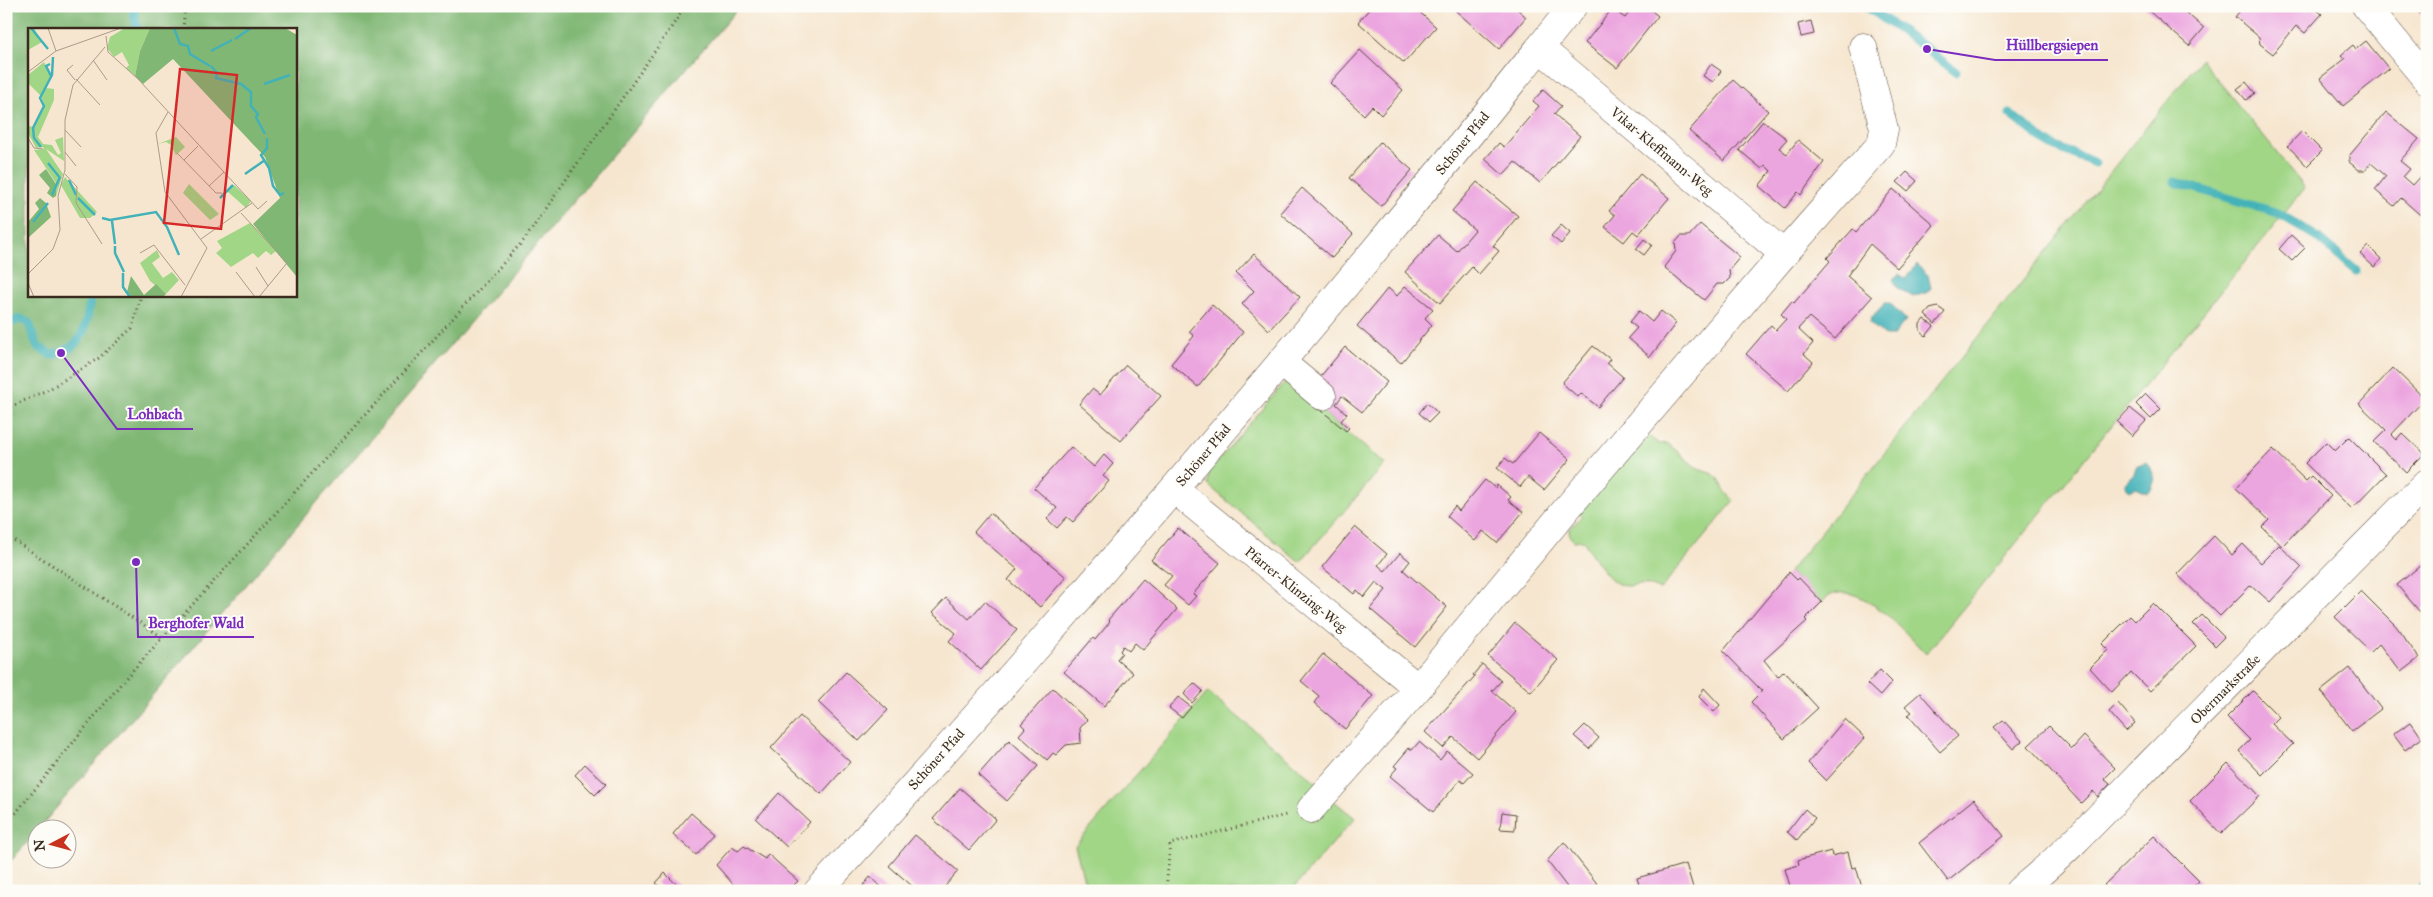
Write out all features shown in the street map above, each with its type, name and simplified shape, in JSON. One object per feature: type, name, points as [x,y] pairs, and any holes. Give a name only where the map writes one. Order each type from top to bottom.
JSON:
[{"type":"street","name":"Schöner Pfad","points":[[818,891],[1028,658],[1174,489],[1281,362],[1573,6]]},
{"type":"street","points":[[2366,6],[2427,80]]},
{"type":"street","points":[[1311,809],[1418,688],[1600,470],[1784,254],[1881,144],[1884,137],[1863,47]]},
{"type":"street","name":"Vikar-Kleffmann-Weg","points":[[1540,48],[1784,254]]},
{"type":"street","points":[[1281,362],[1322,396]]},
{"type":"street","name":"Obermarkstraße","points":[[2018,891],[2059,856],[2248,666],[2339,570],[2427,483]]},
{"type":"street","name":"Pfarrer-Klinzing-Weg","points":[[1174,489],[1418,688]]},
{"type":"path","points":[[183,28],[185,6]]},
{"type":"path","points":[[6,826],[124,680],[525,239],[686,6]]},
{"type":"path","points":[[6,409],[51,388],[98,358],[132,328],[141,296]]},
{"type":"path","points":[[6,535],[162,638]]},
{"type":"path","points":[[1166,891],[1170,844],[1311,809]]},
{"type":"green space","points":[[6,6],[740,6],[46,820],[28,820],[28,841],[6,867]]},
{"type":"green space","points":[[2201,59],[2305,188],[1926,654],[1892,620],[1863,598],[1848,593],[1835,594],[1822,602],[1799,579],[1797,580],[1789,572]]},
{"type":"green space","points":[[1286,381],[1385,464],[1300,562],[1208,485],[1209,471]]},
{"type":"green space","points":[[1642,431],[1659,444],[1667,443],[1698,469],[1713,474],[1720,480],[1724,490],[1734,501],[1660,590],[1648,585],[1626,586],[1616,582],[1599,566],[1583,540],[1574,541],[1570,537],[1569,530],[1582,516],[1575,510]]},
{"type":"green space","points":[[1208,692],[1322,787],[1319,789],[1355,818],[1291,891],[1087,891],[1075,846]]},
{"type":"water","points":[[1917,264],[1928,275],[1931,288],[1928,292],[1913,297],[1898,288],[1893,279],[1899,274],[1906,279]]},
{"type":"water","points":[[1885,303],[1890,303],[1906,320],[1893,336],[1885,336],[1870,323],[1871,318]]},
{"type":"water","points":[[2145,463],[2150,466],[2155,479],[2151,490],[2147,493],[2136,488],[2129,491],[2125,483],[2134,474],[2136,467]]},
{"type":"building","points":[[1372,6],[1413,6],[1436,27],[1404,63],[1358,22]]},
{"type":"building","points":[[1460,6],[1514,6],[1526,17],[1499,49],[1456,11]]},
{"type":"building","points":[[1634,6],[1646,6],[1658,16],[1617,68],[1585,43],[1612,9],[1625,18]]},
{"type":"building","points":[[2143,6],[2178,6],[2204,28],[2189,46]]},
{"type":"building","points":[[2244,6],[2301,6],[2307,11],[2312,6],[2322,14],[2305,33],[2296,26],[2273,54],[2260,44],[2259,37],[2235,17]]},
{"type":"building","points":[[2414,6],[2427,6],[2427,22]]},
{"type":"building","points":[[1811,21],[1814,34],[1801,37],[1798,24]]},
{"type":"building","points":[[2366,41],[2389,69],[2343,106],[2320,78],[2345,59],[2341,55],[2353,45],[2356,49]]},
{"type":"building","points":[[1360,50],[1403,90],[1381,115],[1372,106],[1364,115],[1330,83]]},
{"type":"building","points":[[1711,64],[1721,71],[1713,82],[1703,76]]},
{"type":"building","points":[[1733,80],[1768,111],[1724,161],[1689,131]]},
{"type":"building","points":[[2246,82],[2255,93],[2246,100],[2237,89]]},
{"type":"building","points":[[1543,90],[1561,106],[1554,114],[1580,136],[1540,183],[1515,162],[1503,175],[1485,159],[1499,143],[1504,147],[1539,106],[1533,101]]},
{"type":"building","points":[[2386,112],[2419,139],[2400,161],[2410,169],[2403,177],[2412,185],[2427,169],[2427,221],[2401,198],[2394,206],[2375,190],[2386,176],[2371,163],[2365,170],[2359,170],[2349,162],[2349,156]]},
{"type":"building","points":[[1763,121],[1787,139],[1779,148],[1787,154],[1798,140],[1824,162],[1801,195],[1798,192],[1785,208],[1759,186],[1771,171],[1765,165],[1762,169],[1739,150]]},
{"type":"building","points":[[2302,131],[2322,151],[2307,166],[2288,146]]},
{"type":"building","points":[[1380,142],[1412,170],[1381,206],[1349,178]]},
{"type":"building","points":[[1907,172],[1917,181],[1908,191],[1897,182]]},
{"type":"building","points":[[1640,174],[1669,198],[1638,235],[1633,231],[1624,242],[1605,227],[1615,215],[1609,211]]},
{"type":"building","points":[[1477,182],[1518,216],[1493,246],[1499,251],[1479,274],[1472,267],[1440,303],[1405,272],[1438,235],[1457,251],[1475,230],[1452,211]]},
{"type":"building","points":[[1302,188],[1353,234],[1332,258],[1280,213]]},
{"type":"building","points":[[1893,189],[1934,225],[1897,268],[1870,244],[1847,276],[1872,297],[1835,339],[1809,317],[1798,329],[1813,343],[1804,354],[1813,362],[1788,391],[1746,354],[1771,325],[1776,330],[1786,319],[1781,314],[1792,301],[1794,303],[1830,261],[1827,258],[1853,229],[1856,232]]},
{"type":"building","points":[[1700,224],[1740,257],[1729,270],[1730,278],[1724,284],[1717,284],[1704,300],[1664,267],[1676,251],[1675,243],[1681,236],[1689,236]]},
{"type":"building","points":[[1561,225],[1570,233],[1561,244],[1551,236]]},
{"type":"building","points":[[2291,235],[2305,248],[2292,261],[2279,249]]},
{"type":"building","points":[[1644,239],[1652,245],[1644,255],[1636,249]]},
{"type":"building","points":[[2368,246],[2381,259],[2374,267],[2360,254]]},
{"type":"building","points":[[1254,254],[1300,297],[1269,330],[1242,304],[1254,291],[1236,273]]},
{"type":"building","points":[[1405,286],[1433,309],[1425,318],[1432,325],[1401,363],[1357,326],[1388,288],[1397,296]]},
{"type":"building","points":[[1212,305],[1243,332],[1198,387],[1171,364],[1194,336],[1189,332]]},
{"type":"building","points":[[1938,307],[1945,312],[1935,324],[1925,315],[1930,309]]},
{"type":"building","points":[[1639,311],[1652,322],[1661,311],[1676,323],[1650,357],[1628,338],[1637,328],[1630,322]]},
{"type":"building","points":[[1924,319],[1934,326],[1926,336],[1920,331],[1920,324]]},
{"type":"building","points":[[1593,346],[1610,359],[1607,363],[1623,377],[1598,407],[1581,393],[1578,397],[1562,383]]},
{"type":"building","points":[[1345,347],[1387,382],[1362,412],[1342,396],[1336,404],[1347,414],[1341,421],[1349,428],[1346,431],[1315,405],[1320,377]]},
{"type":"building","points":[[1126,365],[1161,396],[1121,441],[1079,404],[1092,389],[1100,395]]},
{"type":"building","points":[[2393,368],[2425,399],[2391,435],[2396,440],[2402,433],[2424,454],[2406,472],[2374,442],[2386,430],[2359,404]]},
{"type":"building","points":[[2146,394],[2161,409],[2151,419],[2136,404]]},
{"type":"building","points":[[1427,403],[1438,413],[1429,422],[1419,413]]},
{"type":"building","points":[[2130,408],[2146,421],[2132,436],[2117,422]]},
{"type":"building","points":[[1539,433],[1570,459],[1544,490],[1528,477],[1520,487],[1497,468],[1505,458],[1513,464]]},
{"type":"building","points":[[2349,437],[2386,474],[2352,509],[2305,463],[2326,442],[2335,451]]},
{"type":"building","points":[[1071,447],[1094,467],[1104,455],[1113,464],[1103,476],[1109,481],[1073,522],[1067,517],[1057,528],[1047,519],[1057,508],[1034,488]]},
{"type":"building","points":[[2273,449],[2306,481],[2311,476],[2331,496],[2282,546],[2262,527],[2269,520],[2236,488]]},
{"type":"building","points":[[1485,480],[1495,488],[1497,485],[1511,497],[1508,500],[1523,512],[1497,543],[1483,531],[1475,541],[1447,516],[1455,506],[1459,511]]},
{"type":"building","points":[[990,513],[1066,577],[1040,607],[1008,580],[1017,569],[974,532]]},
{"type":"building","points":[[1355,527],[1387,554],[1378,565],[1385,571],[1400,553],[1410,561],[1403,570],[1447,607],[1415,647],[1370,609],[1386,590],[1376,582],[1364,597],[1357,590],[1354,594],[1322,567]]},
{"type":"building","points":[[1178,528],[1220,563],[1193,594],[1196,596],[1188,605],[1164,585],[1172,576],[1151,560]]},
{"type":"building","points":[[2214,536],[2232,555],[2243,544],[2261,563],[2279,545],[2302,567],[2270,602],[2251,585],[2220,616],[2177,574]]},
{"type":"building","points":[[2427,560],[2427,606],[2420,612],[2397,585]]},
{"type":"building","points":[[1789,572],[1797,580],[1799,578],[1822,602],[1805,619],[1807,621],[1764,660],[1778,677],[1784,671],[1818,708],[1784,739],[1751,702],[1762,691],[1723,651]]},
{"type":"building","points":[[1143,579],[1177,609],[1143,650],[1135,643],[1129,651],[1123,646],[1120,651],[1122,653],[1117,659],[1133,673],[1104,706],[1064,672],[1093,638],[1095,640],[1110,622],[1108,620]]},
{"type":"building","points":[[2361,591],[2396,626],[2419,658],[2401,672],[2379,644],[2371,652],[2335,617]]},
{"type":"building","points":[[946,598],[969,619],[985,601],[1017,630],[981,670],[949,641],[956,633],[932,613]]},
{"type":"building","points":[[2153,603],[2196,646],[2150,691],[2131,672],[2112,692],[2090,668],[2108,650],[2102,644],[2130,616],[2135,621]]},
{"type":"building","points":[[2202,615],[2224,637],[2215,646],[2193,624]]},
{"type":"building","points":[[1515,623],[1558,660],[1531,692],[1488,656]]},
{"type":"building","points":[[1323,654],[1373,696],[1345,729],[1314,703],[1319,696],[1301,681]]},
{"type":"building","points":[[1482,664],[1501,681],[1492,691],[1516,712],[1477,758],[1453,737],[1443,748],[1425,732],[1475,676],[1473,675]]},
{"type":"building","points":[[2350,668],[2381,709],[2352,731],[2321,691]]},
{"type":"building","points":[[1880,670],[1892,682],[1880,696],[1867,684]]},
{"type":"building","points":[[846,672],[888,710],[859,741],[818,702]]},
{"type":"building","points":[[1194,683],[1203,691],[1192,703],[1184,694]]},
{"type":"building","points":[[1053,688],[1087,720],[1080,728],[1081,743],[1066,745],[1056,755],[1053,753],[1047,760],[1019,735],[1025,728],[1021,724]]},
{"type":"building","points":[[1704,688],[1720,705],[1714,712],[1699,697]]},
{"type":"building","points":[[2253,691],[2279,717],[2272,724],[2293,744],[2262,775],[2239,751],[2250,740],[2227,717]]},
{"type":"building","points":[[1920,693],[1958,736],[1940,752],[1908,715],[1912,712],[1905,706]]},
{"type":"building","points":[[1178,697],[1191,707],[1182,718],[1169,708]]},
{"type":"building","points":[[2118,703],[2135,723],[2126,731],[2109,712]]},
{"type":"building","points":[[800,716],[850,762],[821,794],[771,748]]},
{"type":"building","points":[[1845,719],[1865,738],[1826,781],[1808,763]]},
{"type":"building","points":[[2003,720],[2022,741],[2013,749],[1994,727]]},
{"type":"building","points":[[2411,722],[2422,738],[2405,750],[2393,734]]},
{"type":"building","points":[[1585,725],[1599,738],[1589,749],[1574,736]]},
{"type":"building","points":[[2049,726],[2072,749],[2084,736],[2115,768],[2104,779],[2110,784],[2098,797],[2093,791],[2081,803],[2028,746]]},
{"type":"building","points":[[1009,740],[1038,766],[1007,801],[978,775]]},
{"type":"building","points":[[1419,742],[1440,760],[1447,751],[1473,773],[1464,783],[1460,780],[1433,812],[1390,776],[1397,768],[1394,766],[1409,748],[1412,750]]},
{"type":"building","points":[[2228,763],[2260,796],[2221,834],[2190,801]]},
{"type":"building","points":[[585,764],[606,784],[595,795],[575,775]]},
{"type":"building","points":[[960,788],[996,819],[969,850],[933,819]]},
{"type":"building","points":[[779,793],[810,822],[787,847],[756,819]]},
{"type":"building","points":[[1974,799],[2004,836],[1948,881],[1919,843]]},
{"type":"building","points":[[1805,809],[1815,818],[1797,840],[1787,832]]},
{"type":"building","points":[[1502,812],[1516,814],[1515,830],[1500,829]]},
{"type":"building","points":[[691,813],[715,834],[696,855],[673,834]]},
{"type":"building","points":[[915,835],[958,871],[941,891],[918,891],[889,866]]},
{"type":"building","points":[[2154,836],[2199,881],[2189,891],[2110,891],[2104,885]]},
{"type":"building","points":[[1564,842],[1603,891],[1570,891],[1547,861]]},
{"type":"building","points":[[744,846],[765,859],[768,854],[798,881],[788,891],[739,891],[716,865],[732,847],[738,851]]},
{"type":"building","points":[[1831,851],[1832,856],[1848,852],[1852,868],[1856,867],[1863,891],[1787,891],[1786,887],[1790,886],[1785,869],[1799,865],[1798,860]]},
{"type":"building","points":[[1686,864],[1694,891],[1641,891],[1637,878]]},
{"type":"building","points":[[665,873],[679,887],[676,891],[658,890],[661,887],[656,883]]},
{"type":"building","points":[[870,877],[886,891],[859,891]]},
{"type":"waterway","points":[[133,6],[137,28]]},
{"type":"waterway","points":[[1866,6],[1956,72]]},
{"type":"waterway","points":[[2010,114],[2049,144],[2095,163]]},
{"type":"waterway","points":[[2175,182],[2278,213],[2317,237],[2356,271]]},
{"type":"waterway","points":[[6,324],[20,319],[29,323],[37,346],[51,355],[63,352],[78,341],[82,334],[88,316],[91,296]]},
{"type":"waterway","points":[[2418,891],[2427,884]]},
{"type":"place","name":"Hüllbergsiepen","points":[[1927,49]]},
{"type":"place","name":"Lohbach","points":[[61,353]]},
{"type":"place","name":"Berghofer Wald","points":[[136,562]]}]
